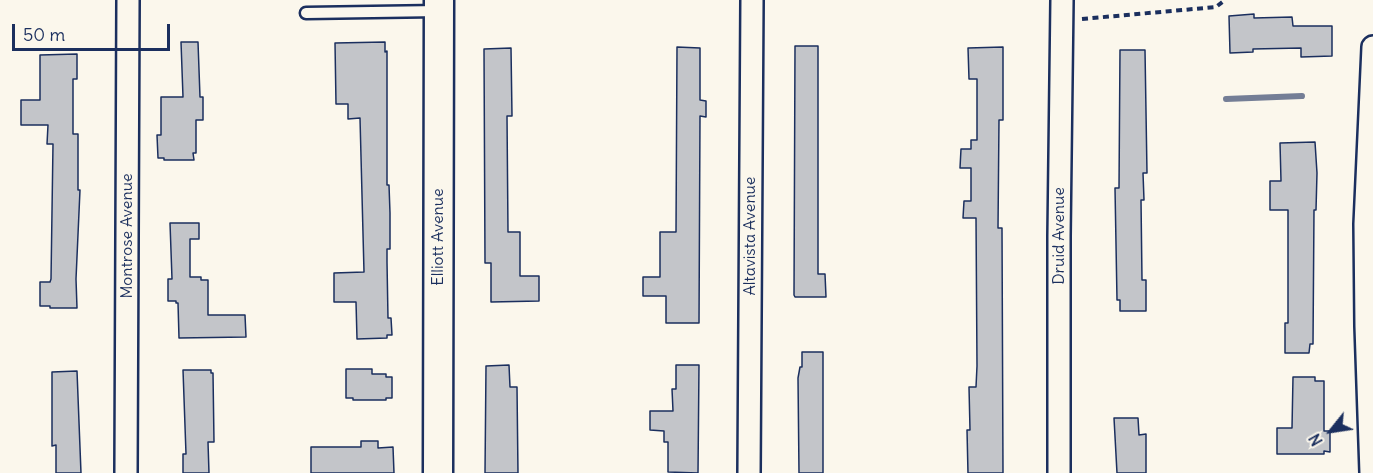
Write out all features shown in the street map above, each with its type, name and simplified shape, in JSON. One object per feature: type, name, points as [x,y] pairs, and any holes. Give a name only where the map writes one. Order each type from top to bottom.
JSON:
[{"type":"street","name":"Montrose Avenue","points":[[126,473],[128,0]]},
{"type":"street","name":"Altavista Avenue","points":[[749,473],[752,0]]},
{"type":"street","name":"Elliott Avenue","points":[[438,473],[439,6]]},
{"type":"street","name":"Druid Avenue","points":[[1059,473],[1062,10]]},
{"type":"street","points":[[1371,473],[1365,224],[1373,47]]},
{"type":"lane","points":[[306,13],[439,6]]},
{"type":"path","points":[[1062,10],[1216,7],[1225,0]]},
{"type":"building","points":[[1254,14],[1254,18],[1292,17],[1293,26],[1332,26],[1332,56],[1301,57],[1301,48],[1253,49],[1253,52],[1230,53],[1229,16]]},
{"type":"building","points":[[181,42],[198,42],[203,120],[196,120],[194,160],[164,160],[164,158],[158,158],[157,135],[161,135],[161,97],[183,97]]},
{"type":"building","points":[[385,42],[385,52],[387,51],[387,185],[389,185],[390,213],[390,249],[387,249],[388,318],[391,318],[392,335],[387,335],[387,338],[357,339],[356,302],[334,302],[334,273],[364,272],[360,118],[348,119],[348,104],[336,104],[335,43]]},
{"type":"building","points":[[795,46],[818,46],[818,274],[825,274],[826,297],[795,297],[794,295]]},
{"type":"building","points":[[677,47],[700,48],[700,100],[706,101],[706,117],[700,116],[699,323],[666,323],[666,296],[643,296],[643,277],[660,277],[660,232],[676,232]]},
{"type":"building","points":[[1003,47],[1003,120],[999,120],[998,228],[1002,228],[1003,473],[968,473],[969,387],[976,387],[977,366],[976,218],[963,218],[964,201],[971,201],[971,168],[960,168],[961,149],[971,149],[971,140],[977,140],[977,79],[969,79],[968,48]]},
{"type":"building","points":[[511,48],[512,116],[507,116],[508,232],[520,232],[520,276],[539,276],[539,301],[491,302],[491,263],[485,263],[484,49]]},
{"type":"building","points":[[1120,50],[1145,50],[1147,173],[1143,173],[1144,200],[1141,200],[1142,280],[1146,280],[1146,311],[1120,311],[1120,300],[1117,300],[1115,188],[1119,188]]},
{"type":"building","points":[[77,54],[77,79],[73,79],[73,134],[78,134],[78,190],[80,190],[77,308],[50,308],[50,306],[40,306],[40,282],[50,282],[51,279],[53,144],[47,144],[48,125],[21,125],[21,100],[40,100],[40,55]]},
{"type":"building","points":[[1315,142],[1317,173],[1316,210],[1314,210],[1313,344],[1310,344],[1309,353],[1285,353],[1285,323],[1288,323],[1288,210],[1270,210],[1270,181],[1281,181],[1280,143]]},
{"type":"building","points":[[170,223],[199,223],[199,239],[190,239],[190,277],[201,277],[201,280],[208,280],[208,315],[245,315],[246,337],[179,338],[178,303],[168,301],[168,279],[172,279]]},
{"type":"building","points":[[802,352],[823,352],[823,473],[799,473],[798,378],[800,367],[802,367]]},
{"type":"building","points":[[509,365],[510,387],[517,387],[518,473],[485,473],[486,366]]},
{"type":"building","points":[[676,365],[699,365],[698,473],[668,472],[668,442],[664,442],[664,431],[650,430],[650,411],[673,411],[672,389],[676,389]]},
{"type":"building","points":[[346,369],[372,369],[372,374],[386,374],[386,377],[392,377],[392,398],[353,400],[353,398],[346,398]]},
{"type":"building","points":[[183,370],[211,370],[213,373],[214,442],[208,442],[209,473],[183,473],[183,454],[186,454]]},
{"type":"building","points":[[77,371],[81,473],[56,473],[56,445],[52,446],[52,372]]},
{"type":"building","points":[[1293,377],[1315,377],[1315,381],[1324,381],[1324,431],[1330,431],[1330,452],[1277,454],[1277,428],[1292,428]]},
{"type":"building","points":[[1114,418],[1138,418],[1139,435],[1146,434],[1146,473],[1117,473]]},
{"type":"building","points":[[361,441],[378,441],[378,448],[393,447],[394,473],[311,473],[311,447],[361,447]]},
{"type":"waterway","points":[[1226,99],[1302,96]]}]
